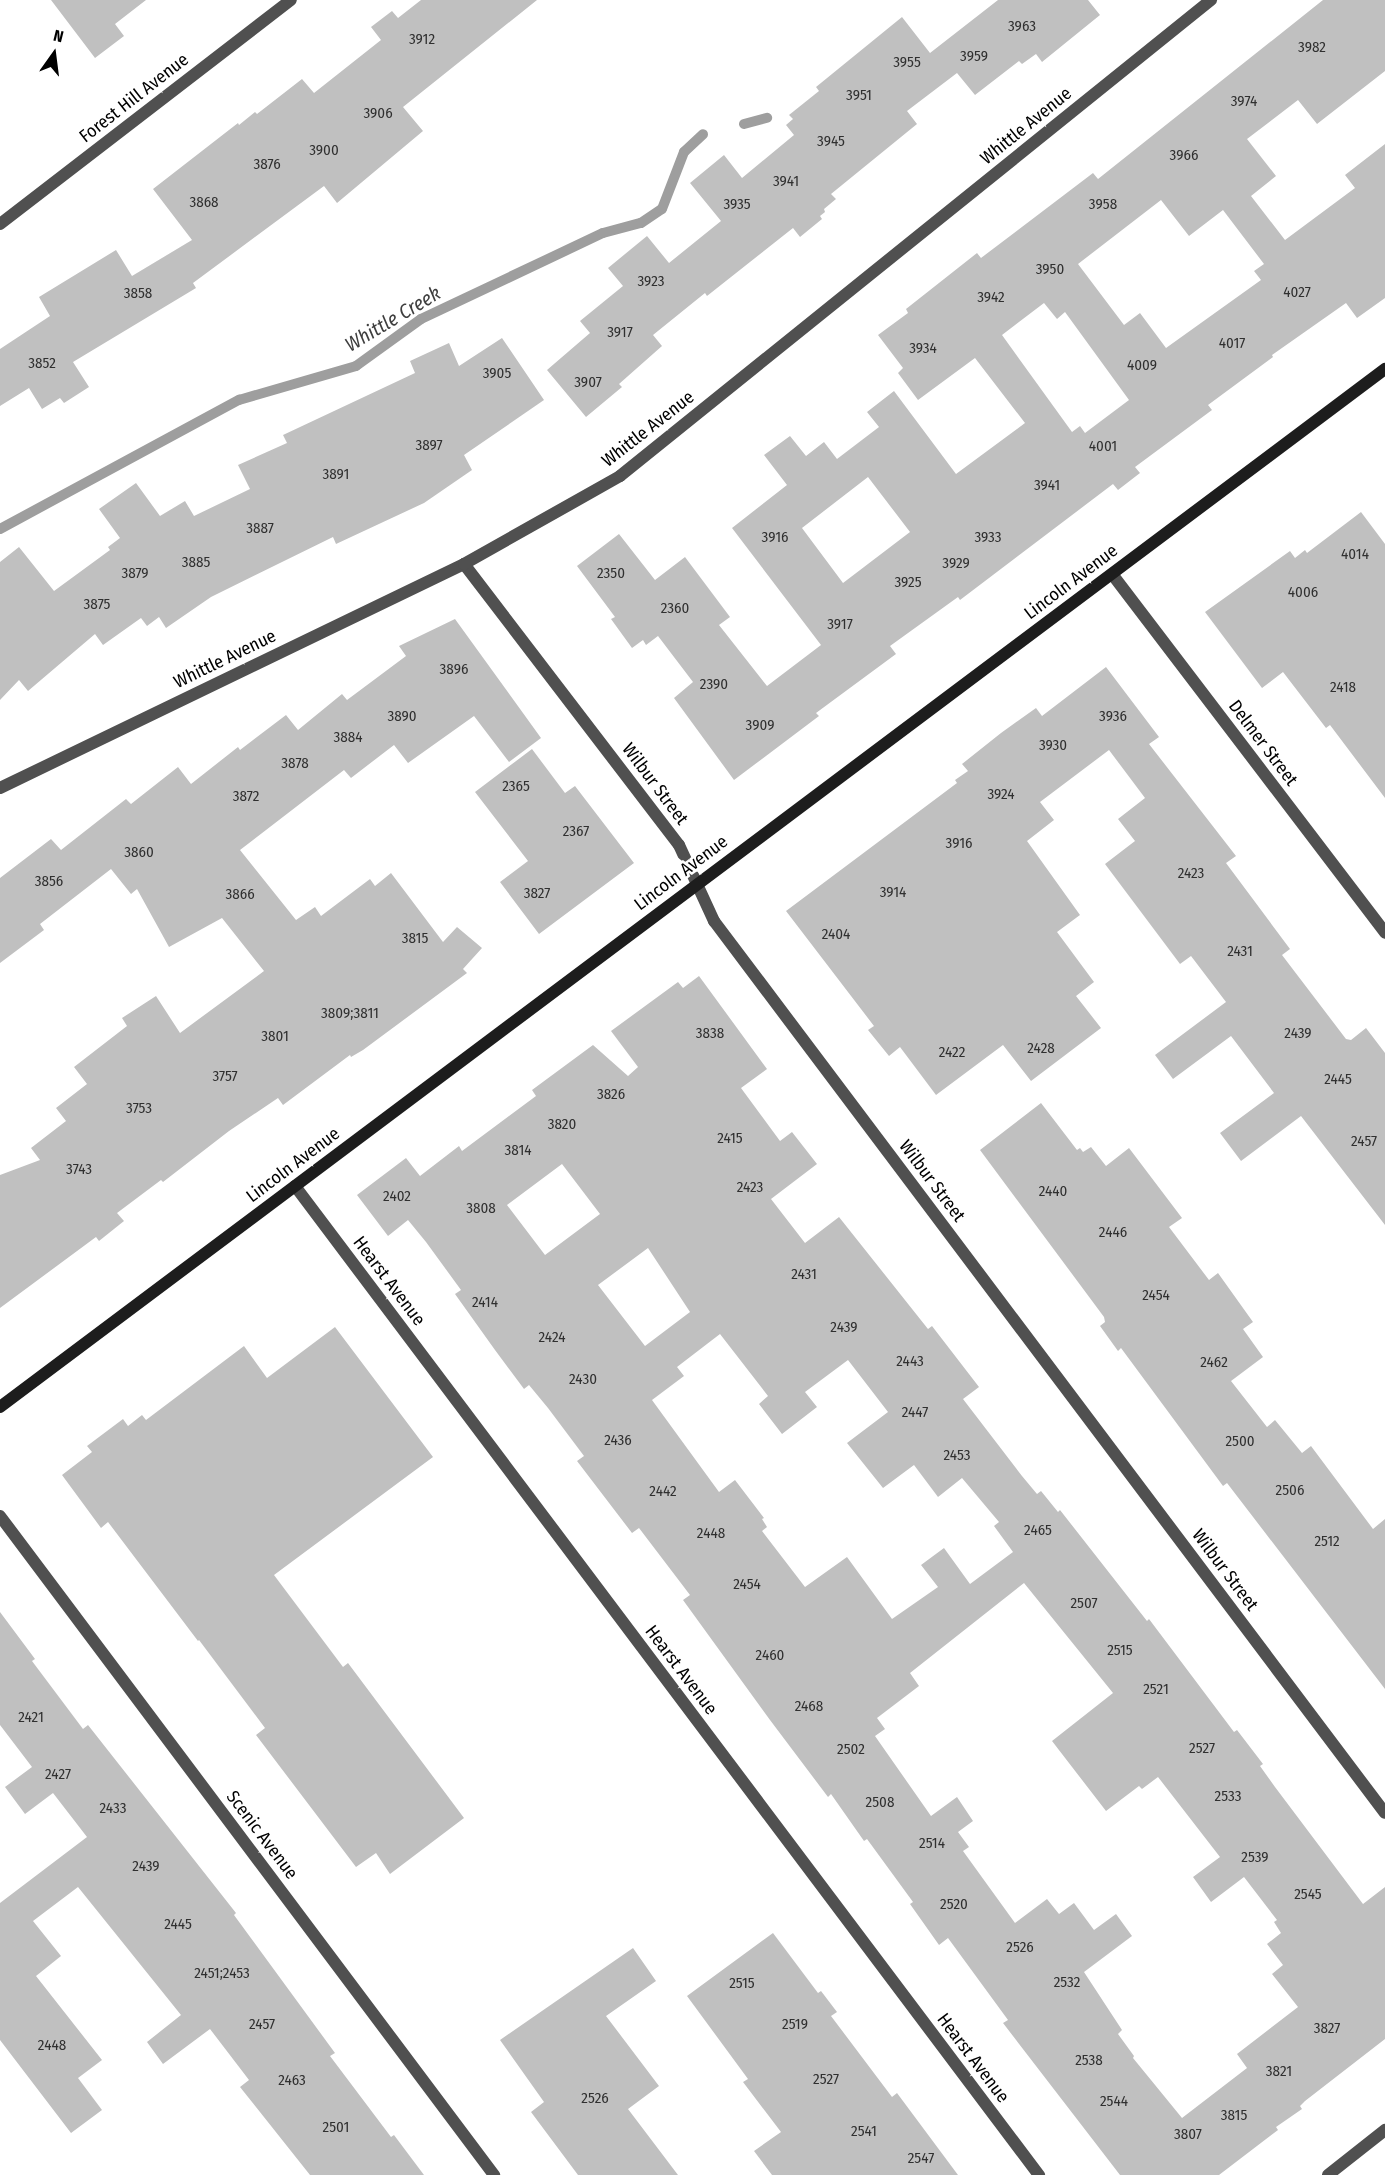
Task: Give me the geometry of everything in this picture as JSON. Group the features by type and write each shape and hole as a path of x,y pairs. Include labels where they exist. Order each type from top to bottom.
{"main road":[{"name":"Lincoln Avenue","path":"0,1407 1385,369"}],"street":[{"name":"Forest Hill Avenue","path":"0,224 291,0"},
{"name":"Whittle Avenue","path":"0,788 464,564 620,476 1211,0"},
{"name":"Wilbur Street","path":"464,564 679,844 714,921 1385,1813"},
{"name":"Delmer Street","path":"1112,574 1385,933"},
{"name":"Hearst Avenue","path":"295,1186 1039,2175"},
{"name":"Scenic Avenue","path":"0,1516 494,2175"},
{"path":"1328,2175 1385,2130"}],"building":[{"path":"51,0 146,0 115,24 124,36 95,58"},
{"path":"421,0 537,0 403,107 423,131 337,203 324,186 193,283 196,288 73,362 89,387 64,403 60,398 42,409 29,388 0,406 0,349 50,316 39,297 116,250 132,276 192,240 153,189 238,123 239,125 255,112 257,114 302,79 314,93 381,40 371,27 392,11 398,18"},
{"path":"998,0 1088,0 1100,15 1042,62 1036,54 1022,64 1019,61 975,95 957,73 907,111 917,124 831,194 836,199 824,209 825,212 820,216 822,219 800,237 793,228 707,296 705,293 653,335 662,346 619,384 622,387 586,417 547,370 590,333 580,321 623,286 608,268 647,236 669,263 721,221 690,183 724,155 742,178 794,135 786,125 793,119 789,115 819,91 816,87 902,17 930,53"},
{"path":"1323,0 1385,0 1385,71 1317,124 1298,100 1247,139 1276,176 1251,196 1285,240 1355,188 1345,175 1385,144 1385,298 1357,318 1346,303 1272,355 1273,357 1208,405 1212,410 1135,467 1140,473 1118,490 1113,484 960,600 958,597 890,646 896,654 816,713 819,716 734,780 674,698 693,682 658,636 646,645 643,640 632,648 611,619 615,617 577,566 619,534 655,580 685,557 730,617 719,625 767,686 821,645 732,528 787,485 764,455 790,436 806,456 824,442 837,459 879,427 867,412 894,391 956,474 1025,423 975,358 918,400 898,373 903,368 878,335 908,313 906,309 977,253 981,258 1093,173 1098,179","holes":["1161,200 1189,236 1223,210 1264,264 1254,271 1261,280 1166,348 1140,313 1124,325 1078,264","1044,303 1057,319 1065,312 1129,400 1085,433 1080,426 1072,432 1002,335","868,477 910,532 843,583 802,528"]},
{"path":"502,338 544,400 464,455 472,470 424,503 336,544 333,537 211,597 166,628 159,617 147,626 141,618 103,645 95,634 28,691 19,680 0,700 0,562 19,547 54,591 110,550 108,547 120,538 99,509 136,483 160,516 185,501 194,516 250,489 238,465 287,443 283,435 415,373 410,361 449,343 459,366"},
{"path":"1361,512 1385,544 1385,798 1330,725 1326,728 1283,672 1262,688 1205,612 1290,551 1295,558 1305,550 1307,553"},
{"path":"455,619 541,738 509,762 474,716 408,763 394,745 351,778 344,770 240,850 296,920 315,907 321,916 370,879 375,886 391,873 443,942 457,927 482,948 463,969 467,973 363,1050 351,1057 350,1055 283,1105 278,1098 229,1131 163,1182 161,1180 117,1213 124,1221 99,1241 96,1237 0,1308 0,1175 40,1160 31,1148 66,1121 56,1108 87,1084 74,1067 127,1026 122,1018 156,996 180,1033 264,971 222,918 169,947 137,889 131,894 111,869 40,924 44,930 0,963 0,878 51,839 61,850 126,799 131,804 178,767 191,784 238,747 240,750 286,715 298,730 342,694 347,700 406,656 399,646"},
{"path":"1106,667 1159,737 1149,744 1236,856 1226,863 1290,949 1282,955 1346,1039 1351,1040 1366,1028 1385,1053 1385,1225 1301,1116 1241,1161 1220,1133 1274,1093 1231,1036 1173,1079 1155,1055 1226,1002 1191,956 1180,964 1105,864 1135,841 1118,819 1145,798 1109,750 1040,802 1054,820 1027,841 1080,915 1057,932 1094,982 1076,996 1101,1028 1031,1081 1003,1045 936,1095 900,1047 889,1056 868,1030 874,1026 786,911 957,783 955,780 968,771 962,764 1001,733 1036,708 1042,716"},
{"path":"532,749 565,793 575,786 634,863 539,934 500,882 528,861 475,792"},
{"path":"699,976 767,1069 741,1088 780,1141 792,1132 817,1164 771,1199 805,1243 839,1217 928,1329 932,1326 979,1387 963,1399 1037,1494 1041,1491 1058,1512 1060,1510 1147,1621 1149,1619 1234,1732 1237,1730 1263,1764 1260,1766 1275,1787 1363,1904 1385,1887 1385,2039 1305,2101 1300,2106 1302,2109 1276,2127 1278,2130 1219,2175 1120,2175 1003,2023 1008,2020 948,1938 939,1945 910,1904 913,1902 867,1839 864,1841 831,1794 828,1797 770,1720 683,1600 690,1595 639,1528 632,1533 577,1461 584,1456 529,1385 524,1389 495,1350 455,1294 461,1290 426,1242 408,1220 388,1236 357,1195 406,1158 420,1176 459,1146 462,1151 536,1096 532,1090 593,1045 628,1076 638,1067 611,1031 678,982 683,988","holes":["562,1164 600,1214 545,1255 507,1205","648,1248 690,1312 645,1346 598,1285","720,1334 768,1396 759,1404 782,1434 817,1407 805,1392 848,1360 888,1412 847,1443 883,1488 914,1465 938,1497 962,1478 999,1522 994,1526 1013,1552 970,1584 944,1548 921,1565 938,1587 892,1619 847,1557 805,1587 762,1531 767,1527 762,1519 764,1518 735,1480 719,1492 652,1400 684,1376 677,1367","1024,1583 1113,1693 1052,1741 1106,1811 1139,1786 1142,1789 1158,1777 1220,1857 1193,1877 1211,1902 1244,1877 1277,1920 1274,1922 1281,1933 1267,1944 1283,1965 1272,1974 1298,2007 1237,2054 1247,2068 1182,2118 1133,2058 1134,2056 1118,2034 1122,2030 1084,1972 1132,1936 1116,1914 1094,1930 1074,1903 1059,1914 1047,1899 1015,1923 963,1851 969,1847 958,1832 973,1821 957,1797 931,1816 875,1736 885,1729 877,1718 919,1686 910,1673"]},
{"path":"1041,1103 1077,1150 1080,1148 1083,1152 1091,1147 1106,1166 1129,1148 1182,1218 1169,1227 1209,1280 1218,1273 1253,1322 1243,1329 1263,1357 1231,1381 1267,1427 1275,1420 1302,1453 1311,1446 1373,1529 1385,1519 1385,1689 1227,1483 1223,1486 1121,1348 1118,1351 1100,1326 1105,1322 1104,1317 980,1150"},
{"path":"335,1327 433,1457 274,1575 343,1667 348,1663 464,1818 390,1874 376,1853 356,1867 256,1735 265,1728 199,1640 108,1522 101,1528 62,1475 92,1452 87,1446 123,1419 128,1426 142,1415 146,1420 244,1346 267,1378"},
{"path":"0,1612 35,1659 32,1661 83,1729 88,1725 236,1913 234,1915 335,2053 330,2056 391,2137 394,2135 424,2175 310,2175 240,2087 249,2080 210,2029 163,2064 147,2042 181,2015 78,1887 33,1921 61,1956 36,1976 102,2060 78,2078 102,2110 71,2133 0,2040 0,1903 87,1837 53,1793 25,1814 5,1787 32,1767 0,1725"},
{"path":"773,1933 818,1993 821,1991 837,2012 831,2016 892,2097 897,2093 958,2175 772,2175 754,2151 781,2132 743,2082 748,2079 687,1996"},
{"path":"633,1948 656,1981 606,2016 659,2086 628,2109 678,2175 578,2175 531,2112 544,2102 500,2040"}],"waterway":[{"name":"Whittle Creek","path":"744,124 767,118"},
{"name":"Whittle Creek","path":"0,529 239,400 356,366 421,319 603,233 641,223 662,209 684,152 703,134"}]}
